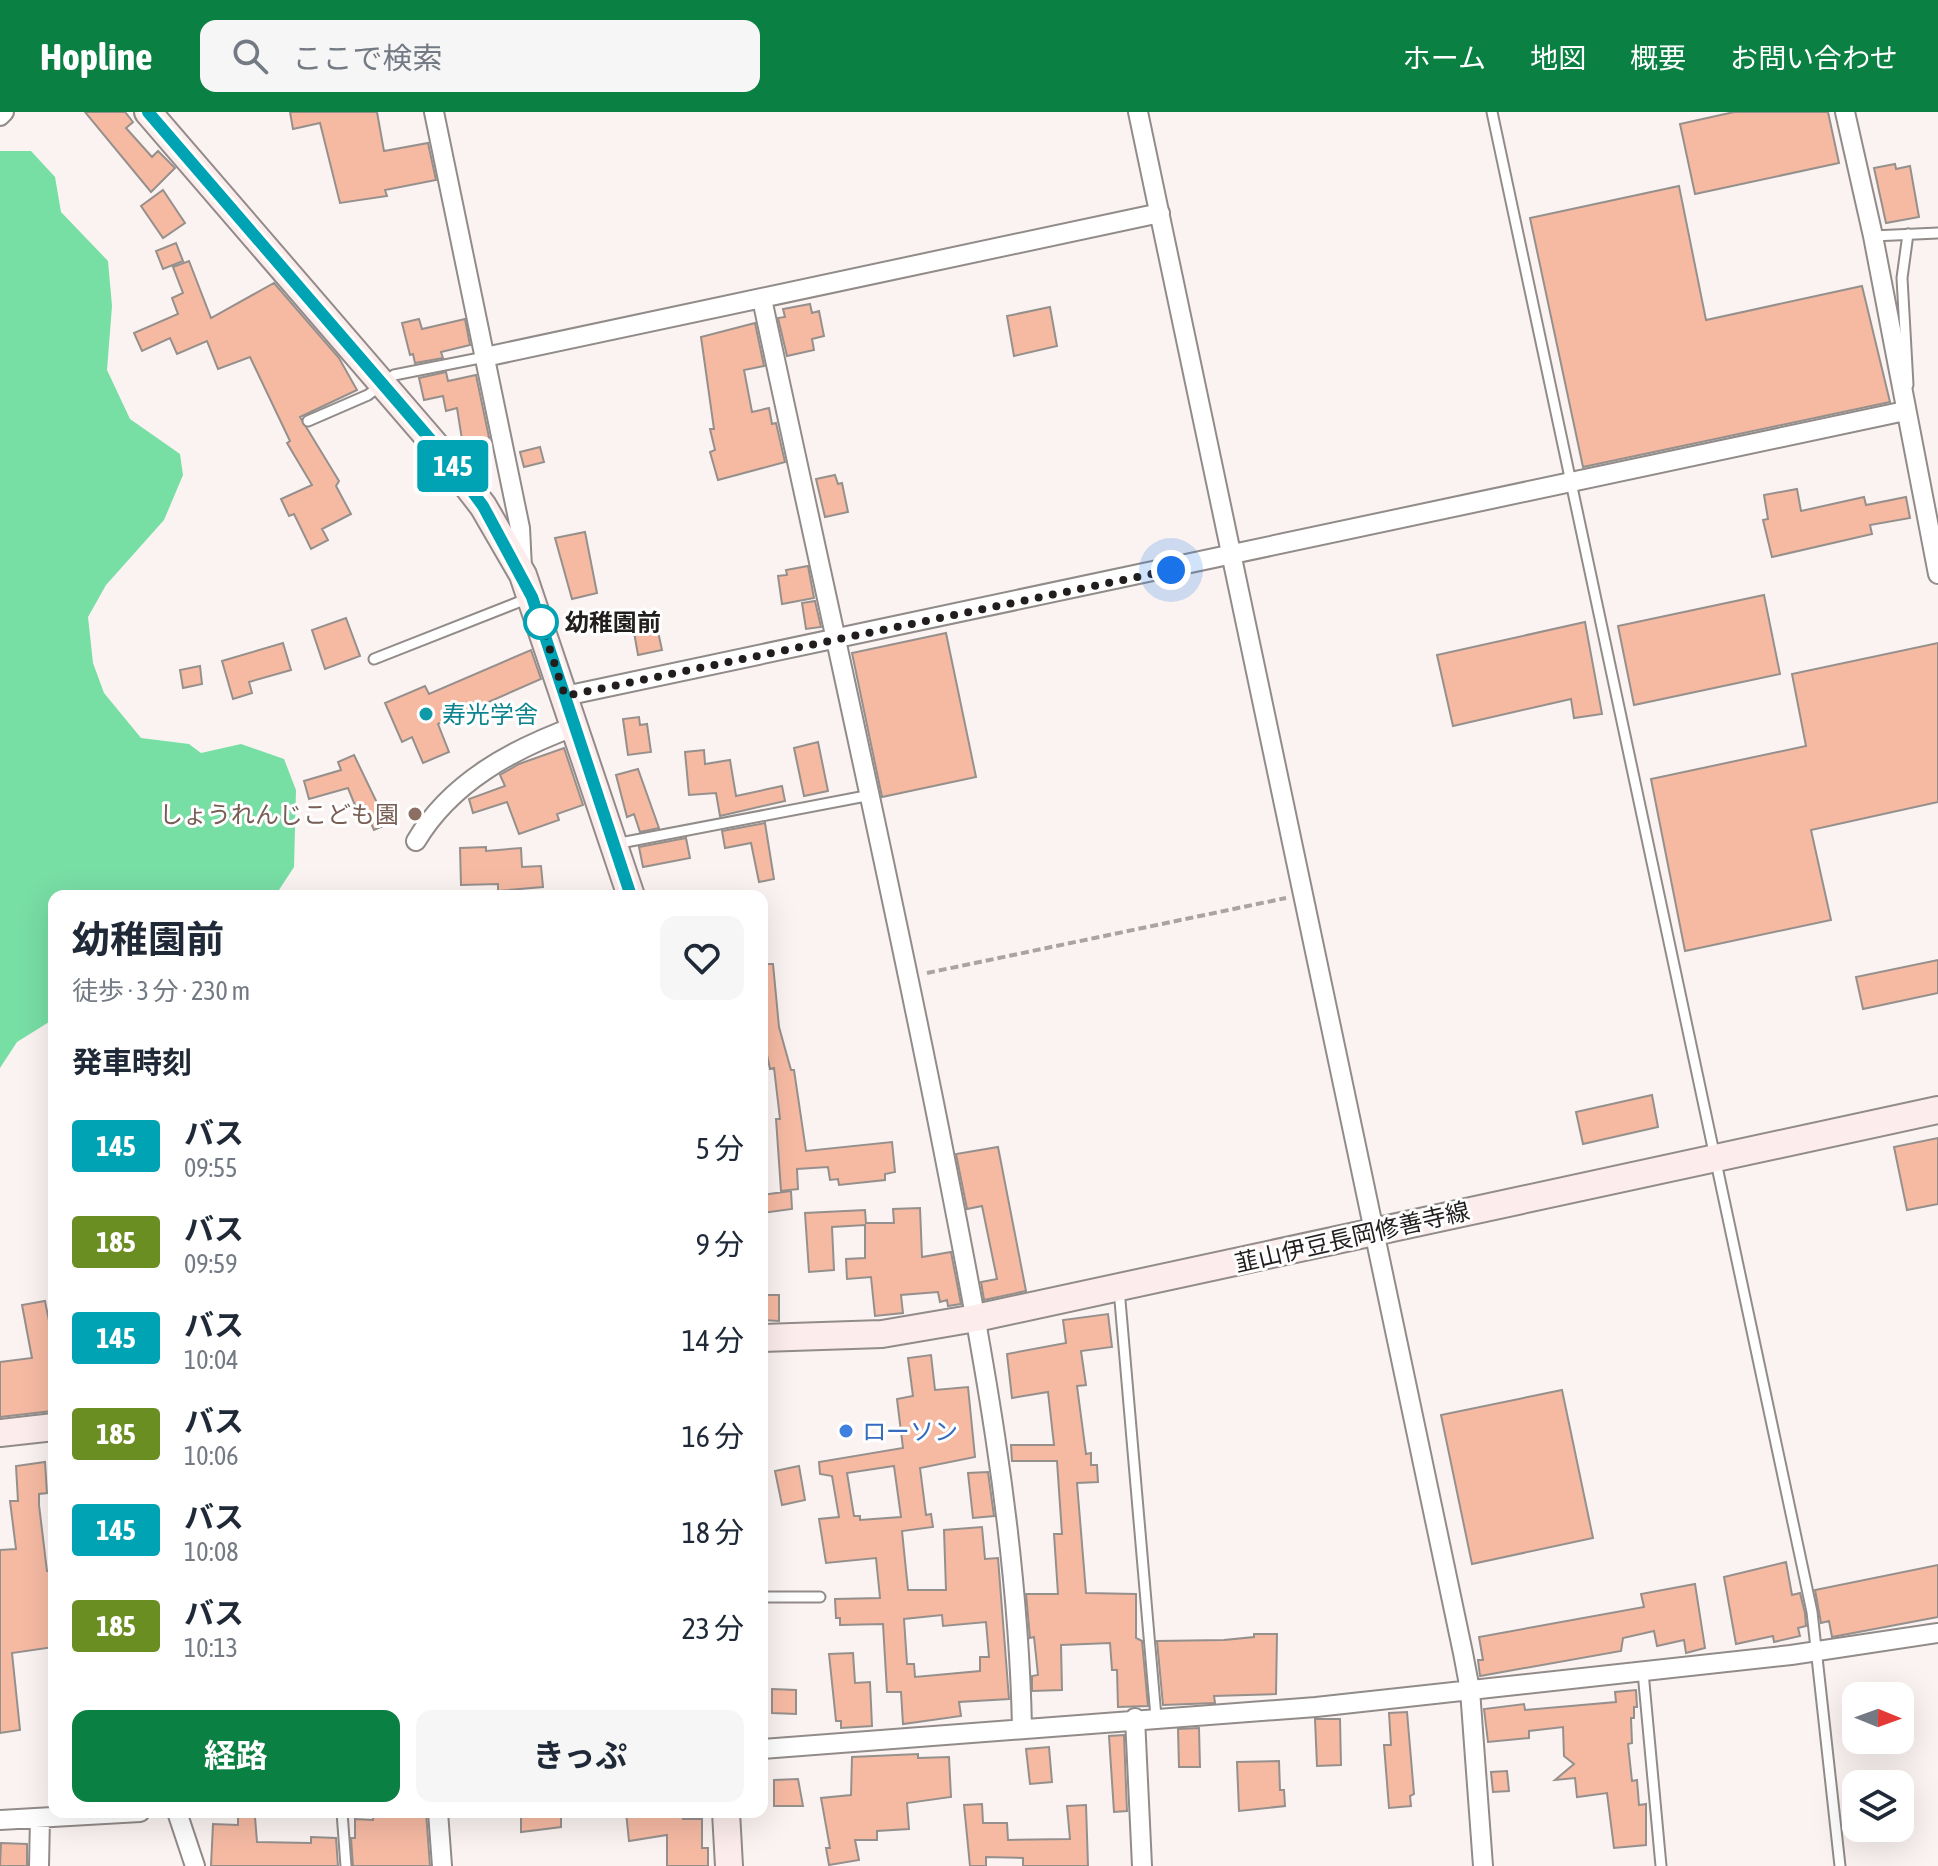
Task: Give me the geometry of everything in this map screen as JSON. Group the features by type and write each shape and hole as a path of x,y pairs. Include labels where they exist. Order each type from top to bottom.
{"main road":[{"path":"148,112 468,483 527,586 629,890"},
{"name":"韮山伊豆長岡修善寺線","path":"768,1338 882,1334 976,1318 1938,1110"},
{"path":"0,1433 48,1428"},
{"path":"726,1818 729,1866"}],"street":[{"path":"434,112 520,528 527,586"},
{"path":"1138,112 1305,894 1470,1690 1483,1866"},
{"path":"1845,112 1873,236 1938,571"},
{"path":"485,357 1160,213"},
{"path":"762,299 909,977 994,1412 1007,1526 1022,1728"},
{"path":"565,696 1571,483 1904,407"},
{"path":"416,841 430,817 490,767 508,755 576,726"},
{"path":"768,1749 1135,1718 1316,1707 1818,1652 1938,1633"},
{"path":"1135,1718 1142,1866"},
{"path":"0,1818 48,1818"},
{"path":"39,1866 40,1818"},
{"path":"179,1818 195,1866"},
{"path":"438,1818 442,1866"}],"lane":[{"path":"1492,112 1716,1157 1818,1652 1840,1866"},
{"path":"1873,236 1938,233"},
{"path":"1904,407 1909,380 1902,325 1908,234"},
{"path":"308,421 368,395 394,375 485,357"},
{"path":"374,659 527,586"},
{"path":"614,844 871,795"},
{"path":"1119,1289 1156,1717"},
{"path":"768,1597 820,1597"},
{"path":"1643,1672 1661,1866"},
{"path":"342,1818 346,1866"}],"path":[{"path":"909,977 1305,894"}],"green space":[{"path":"0,151 31,151 55,177 61,212 108,261 112,306 107,370 130,419 180,454 183,475 164,520 106,585 88,617 93,663 104,693 141,738 189,744 201,753 241,744 284,759 296,790 294,867 279,890 48,890 48,1023 17,1042 0,1068"}],"building":[{"path":"85,112 125,112 133,122 126,128 152,157 158,151 175,168 151,192"},
{"path":"290,112 377,112 384,151 428,143 436,180 385,190 387,196 340,203 320,123 293,129"},
{"path":"1734,112 1828,112 1839,163 1695,194 1680,124"},
{"path":"1895,164 1896,169 1910,166 1919,217 1886,223 1874,168"},
{"path":"1679,186 1706,320 1862,286 1890,402 1583,467 1530,218"},
{"path":"163,190 185,223 163,238 141,206"},
{"path":"176,243 183,261 163,269 156,251"},
{"path":"189,261 211,318 274,283 339,358 357,390 300,417 339,481 336,486 351,514 322,529 328,540 311,549 294,514 289,516 281,499 312,485 287,443 290,441 250,357 218,369 207,341 177,354 170,338 142,351 134,333 178,314 172,298 183,293 173,267"},
{"path":"810,304 812,313 819,311 824,336 812,339 814,350 787,356 778,318 785,317 783,309"},
{"path":"1050,307 1057,346 1014,356 1007,316"},
{"path":"419,319 422,329 465,319 470,345 441,352 443,358 415,363 402,323"},
{"path":"755,323 764,366 744,370 752,412 769,408 772,424 776,423 785,462 718,480 710,452 715,450 710,429 714,429 701,337"},
{"path":"446,372 448,381 476,375 491,447 464,452 457,408 446,411 443,396 424,400 419,378"},
{"path":"540,447 544,462 524,467 520,452"},
{"path":"835,475 838,484 842,483 848,512 825,517 816,479"},
{"path":"1797,489 1801,511 1864,497 1866,505 1906,497 1910,518 1870,525 1872,534 1772,557 1763,520 1768,519 1764,495"},
{"path":"585,532 597,593 572,599 555,538"},
{"path":"808,566 814,598 782,604 778,576 787,575 786,570"},
{"path":"1764,595 1780,674 1634,705 1618,626"},
{"path":"815,601 821,627 806,629 802,603"},
{"path":"346,618 360,656 325,669 312,630"},
{"path":"1585,622 1602,714 1574,718 1571,699 1453,726 1437,655"},
{"path":"657,627 662,650 638,655 634,632"},
{"path":"946,633 976,777 882,797 852,653"},
{"path":"283,643 291,670 249,682 252,693 233,699 222,661"},
{"path":"1938,643 1938,802 1811,830 1831,920 1685,951 1651,779 1806,746 1792,674"},
{"name":"寿光学舎","path":"531,650 541,679 438,724 449,752 423,763 412,737 402,742 385,703 425,686 429,694"},
{"path":"200,666 202,684 183,688 180,670"},
{"path":"639,717 640,725 647,724 651,752 628,755 623,719"},
{"path":"818,742 828,791 804,796 794,748"},
{"path":"564,748 583,805 557,814 559,820 519,834 507,802 473,813 469,799 505,786 500,775 519,764"},
{"path":"704,750 705,764 730,760 736,796 782,786 785,801 720,816 716,793 689,795 685,752"},
{"path":"354,755 379,807 390,803 397,820 374,830 368,817 361,820 348,788 309,799 304,781 341,770 338,762"},
{"path":"638,769 659,828 640,832 634,814 627,817 616,775"},
{"path":"765,823 774,879 759,882 751,843 725,848 722,831"},
{"path":"686,838 690,858 643,867 639,847"},
{"path":"486,847 486,851 521,848 522,867 541,866 543,887 498,890 498,884 461,885 460,848"},
{"path":"1938,960 1938,993 1863,1009 1856,977"},
{"path":"768,964 773,964 779,1027 791,1070 794,1070 806,1151 892,1142 895,1172 885,1174 885,1180 839,1185 838,1179 830,1180 828,1167 797,1169 798,1189 781,1191 776,1119 780,1119 774,1068 770,1069"},
{"path":"1652,1095 1658,1127 1583,1144 1576,1112"},
{"path":"1938,1138 1938,1204 1907,1210 1894,1147"},
{"path":"998,1147 1026,1291 984,1300 981,1282 997,1279 982,1206 967,1209 956,1154"},
{"path":"791,1191 792,1209 768,1212 768,1194"},
{"path":"920,1208 922,1257 951,1252 961,1304 948,1306 947,1300 940,1302 938,1292 901,1295 903,1313 875,1316 871,1277 847,1279 846,1259 865,1258 865,1225 832,1227 834,1270 809,1272 805,1213 865,1210 866,1223 894,1223 893,1209"},
{"path":"768,1295 779,1295 779,1321 768,1320"},
{"path":"45,1301 48,1316 48,1411 0,1417 0,1362 32,1358 22,1305"},
{"path":"1108,1314 1112,1347 1081,1351 1086,1385 1077,1386 1086,1454 1091,1453 1091,1465 1097,1465 1098,1482 1077,1483 1086,1593 1136,1594 1136,1638 1142,1641 1148,1706 1118,1707 1117,1670 1112,1670 1110,1643 1061,1645 1062,1690 1032,1691 1032,1676 1038,1675 1034,1637 1030,1638 1026,1594 1058,1594 1054,1534 1062,1534 1057,1461 1012,1461 1011,1445 1054,1445 1048,1392 1012,1398 1007,1354 1066,1343 1063,1320"},
{"path":"931,1355 935,1390 968,1387 975,1457 920,1468 926,1515 931,1514 933,1527 902,1531 908,1590 946,1590 944,1530 982,1527 985,1559 998,1558 1009,1699 959,1702 961,1716 903,1724 901,1692 887,1692 883,1624 840,1625 840,1618 836,1618 835,1599 880,1598 876,1558 826,1563 819,1519 839,1517 832,1476 820,1474 819,1462 903,1448 897,1399 913,1396 908,1358","holes":["894,1466 901,1517 860,1520 860,1516 854,1516 847,1473","942,1615 943,1626 986,1622 989,1657 980,1657 980,1671 915,1677 914,1664 907,1664 904,1619"]},
{"path":"1562,1390 1593,1538 1472,1564 1441,1415"},
{"path":"45,1462 47,1493 39,1494 39,1505 48,1571 48,1648 12,1653 20,1730 0,1733 0,1550 16,1549 10,1501 18,1501 16,1466"},
{"path":"799,1466 805,1500 782,1505 775,1471"},
{"path":"988,1472 994,1516 973,1518 968,1473"},
{"path":"1786,1562 1792,1595 1800,1593 1805,1613 1806,1626 1798,1628 1800,1636 1774,1642 1773,1636 1736,1644 1724,1577"},
{"path":"1938,1565 1938,1617 1832,1637 1829,1621 1821,1623 1815,1590"},
{"path":"1695,1584 1705,1648 1686,1653 1684,1640 1657,1646 1654,1631 1623,1638 1621,1651 1480,1676 1478,1660 1483,1660 1479,1637 1644,1607 1641,1594"},
{"path":"1254,1634 1277,1634 1276,1694 1214,1696 1215,1703 1163,1705 1157,1641 1224,1640 1254,1637"},
{"path":"853,1653 855,1683 870,1682 872,1726 841,1728 841,1721 836,1721 829,1654"},
{"path":"772,1689 796,1690 796,1714 772,1713"},
{"path":"1636,1690 1637,1707 1634,1707 1634,1718 1631,1718 1632,1743 1628,1744 1632,1781 1637,1780 1639,1805 1646,1804 1646,1845 1614,1848 1607,1793 1577,1797 1575,1778 1555,1780 1574,1764 1564,1756 1563,1727 1529,1731 1529,1738 1488,1742 1484,1709 1524,1704 1525,1710 1616,1702 1615,1692"},
{"path":"1407,1712 1414,1794 1410,1796 1411,1806 1389,1808 1384,1745 1391,1745 1389,1713"},
{"path":"1315,1719 1340,1719 1341,1765 1317,1766"},
{"path":"1199,1728 1200,1767 1179,1767 1178,1729"},
{"path":"1124,1735 1127,1811 1114,1812 1109,1736"},
{"path":"1049,1747 1052,1782 1030,1784 1026,1749"},
{"path":"918,1754 918,1758 949,1757 951,1797 907,1803 909,1829 877,1831 877,1840 855,1840 859,1860 829,1865 826,1848 830,1848 821,1798 851,1795 852,1757"},
{"path":"1279,1761 1280,1790 1284,1790 1285,1806 1239,1811 1237,1762"},
{"path":"1507,1771 1509,1791 1493,1792 1491,1772"},
{"path":"798,1779 803,1806 774,1806 774,1780"},
{"path":"982,1804 983,1823 1007,1823 1008,1840 1070,1839 1067,1806 1086,1805 1088,1866 1023,1866 1023,1858 986,1857 986,1866 970,1866 964,1805"},
{"path":"238,1818 255,1818 257,1842 311,1843 311,1837 336,1838 338,1866 211,1866 213,1824 238,1825"},
{"path":"426,1818 430,1866 353,1866 351,1838 355,1838 355,1819"},
{"path":"521,1818 561,1818 561,1827 521,1832"},
{"path":"627,1818 702,1819 702,1848 708,1848 708,1866 667,1866 667,1835 629,1841"},
{"path":"1,1843 27,1844 27,1866 0,1866"}],"bus line":[{"name":"145","path":"148,112 468,483 483,506 523,575 532,597 629,890"}],"place":[{"name":"幼稚園前","path":"541,622"},
{"name":"寿光学舎","path":"426,714"},
{"name":"しょうれんじこども園","path":"415,814"},
{"name":"ローソン","path":"846,1431"}],"route":[{"path":"541,622 565,696 1171,570"}]}
